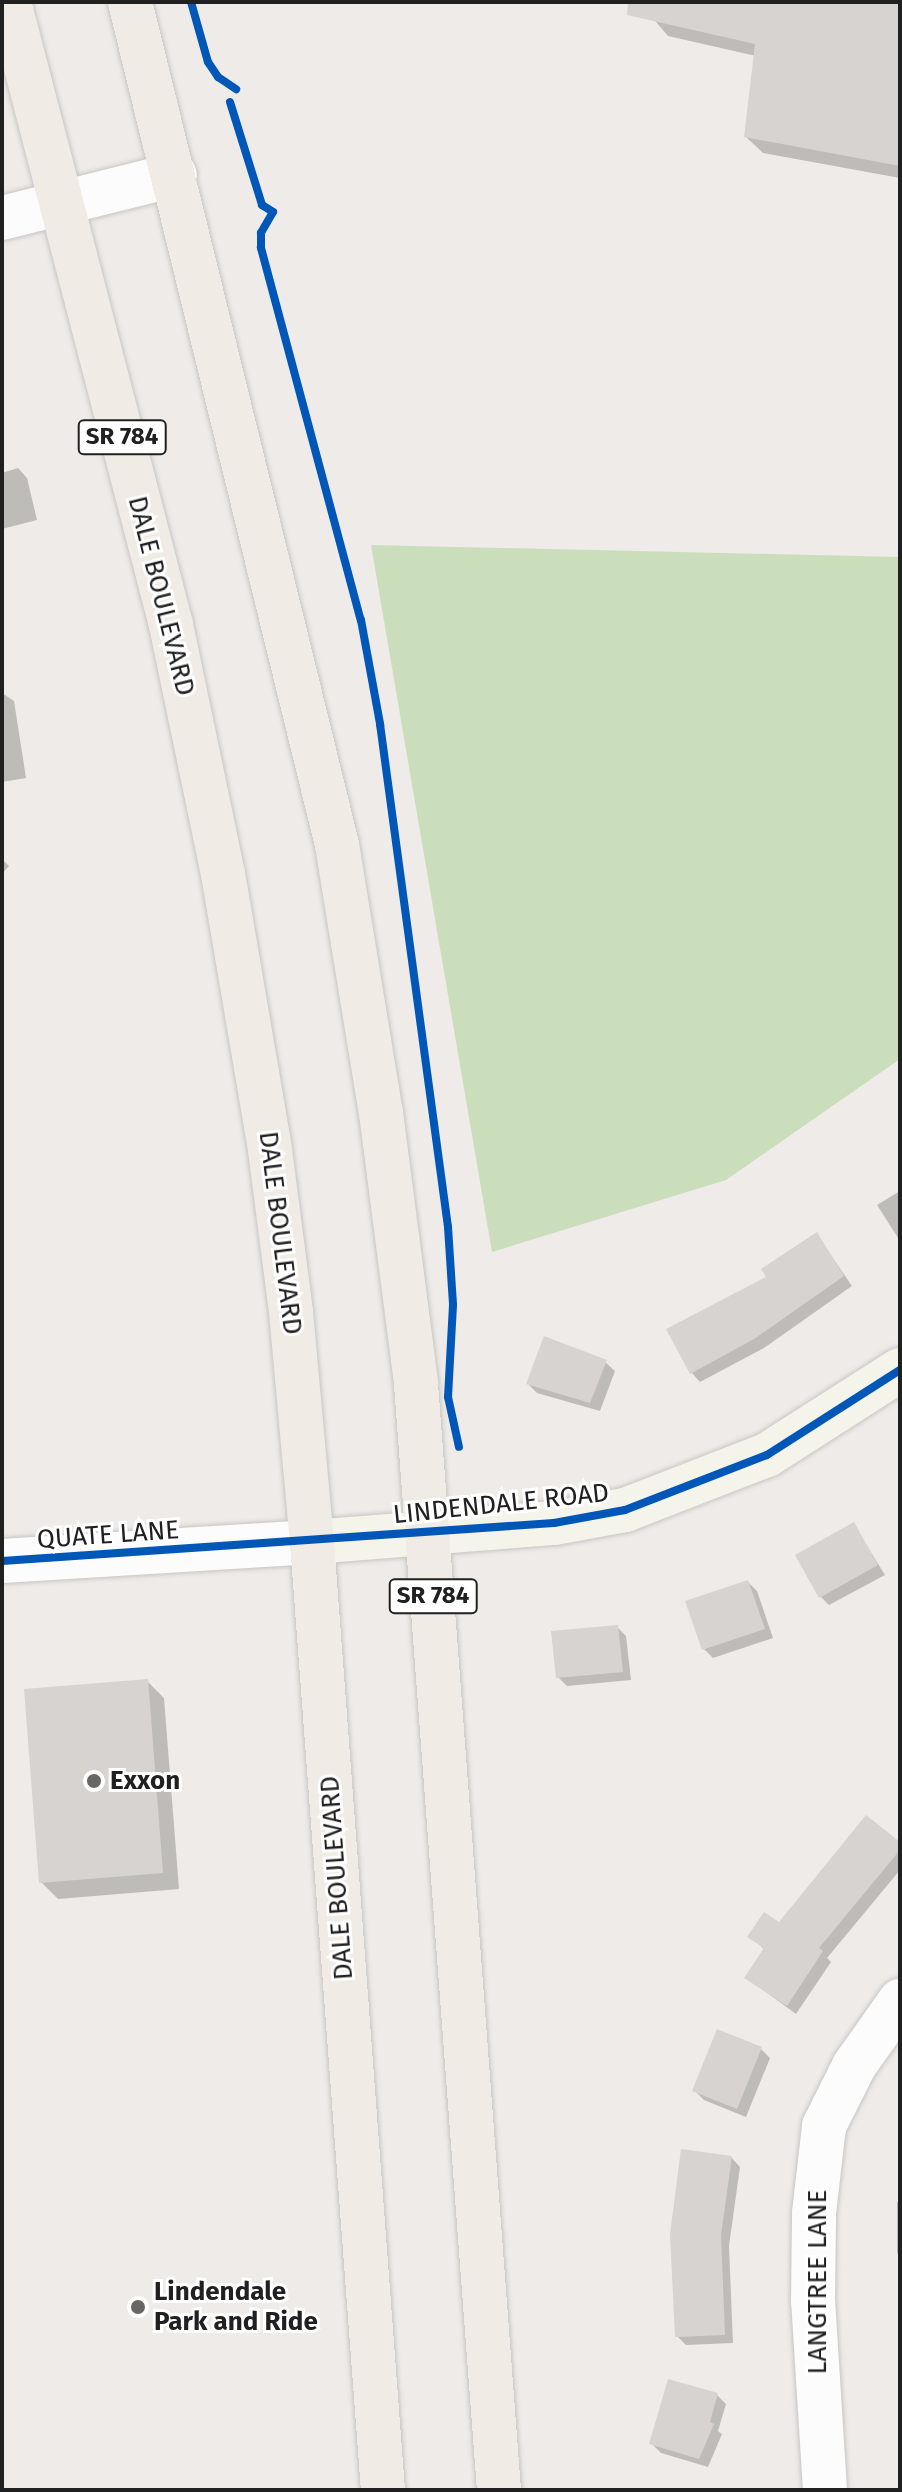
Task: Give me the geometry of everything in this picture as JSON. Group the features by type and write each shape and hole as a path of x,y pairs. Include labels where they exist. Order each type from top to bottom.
{"main road":[{"name":"DALE BOULEVARD","path":"9,2 171,625 223,874 274,1180 312,1542 383,2490"},
{"name":"SR 784","path":"130,2 175,175 351,916 416,1384 499,2490"}],"street":[{"path":"2,218 175,175"},
{"name":"LINDENDALE ROAD","path":"312,1542 554,1523 625,1510 693,1488 779,1448 900,1370"},
{"name":"QUATE LANE","path":"2,1561 312,1542"},
{"name":"LANGTREE LANE","path":"825,2490 813,2301 814,2213 824,2126 854,2066 900,2001"}],"green space":[{"path":"371,545 900,557 900,1059 726,1180 492,1252"}],"building":[{"path":"628,2 900,2 900,166 744,137 755,44 627,15"},
{"path":"817,1232 844,1276 754,1339 690,1374 666,1329 766,1277 761,1269"},
{"path":"544,1336 607,1360 590,1403 526,1384"},
{"path":"854,1522 878,1565 819,1598 795,1555"},
{"path":"748,1580 765,1629 702,1650 685,1601"},
{"path":"618,1625 623,1672 556,1678 551,1631"},
{"name":"Exxon","path":"148,1679 163,1873 39,1883 24,1689"},
{"path":"866,1815 900,1842 900,1850 819,1948 823,1951 787,2006 744,1978 764,1948 747,1937 764,1912 779,1922"},
{"path":"717,2029 762,2047 737,2109 692,2091"},
{"path":"681,2149 732,2156 721,2235 725,2335 675,2337 670,2234"},
{"path":"668,2379 718,2393 710,2422 714,2424 699,2459 649,2444"}],"cycle path":[{"path":"191,2 208,62 218,77 236,89"},
{"path":"230,102 262,205 273,212 261,233 261,248 361,620 380,724 448,1227 453,1305 448,1397 459,1447"},
{"path":"2,1561 554,1523 625,1510 767,1455 900,1370"}],"place":[{"name":"Exxon","path":"94,1781"},
{"name":"Lindendale Park and Ride","path":"138,2307"}]}
